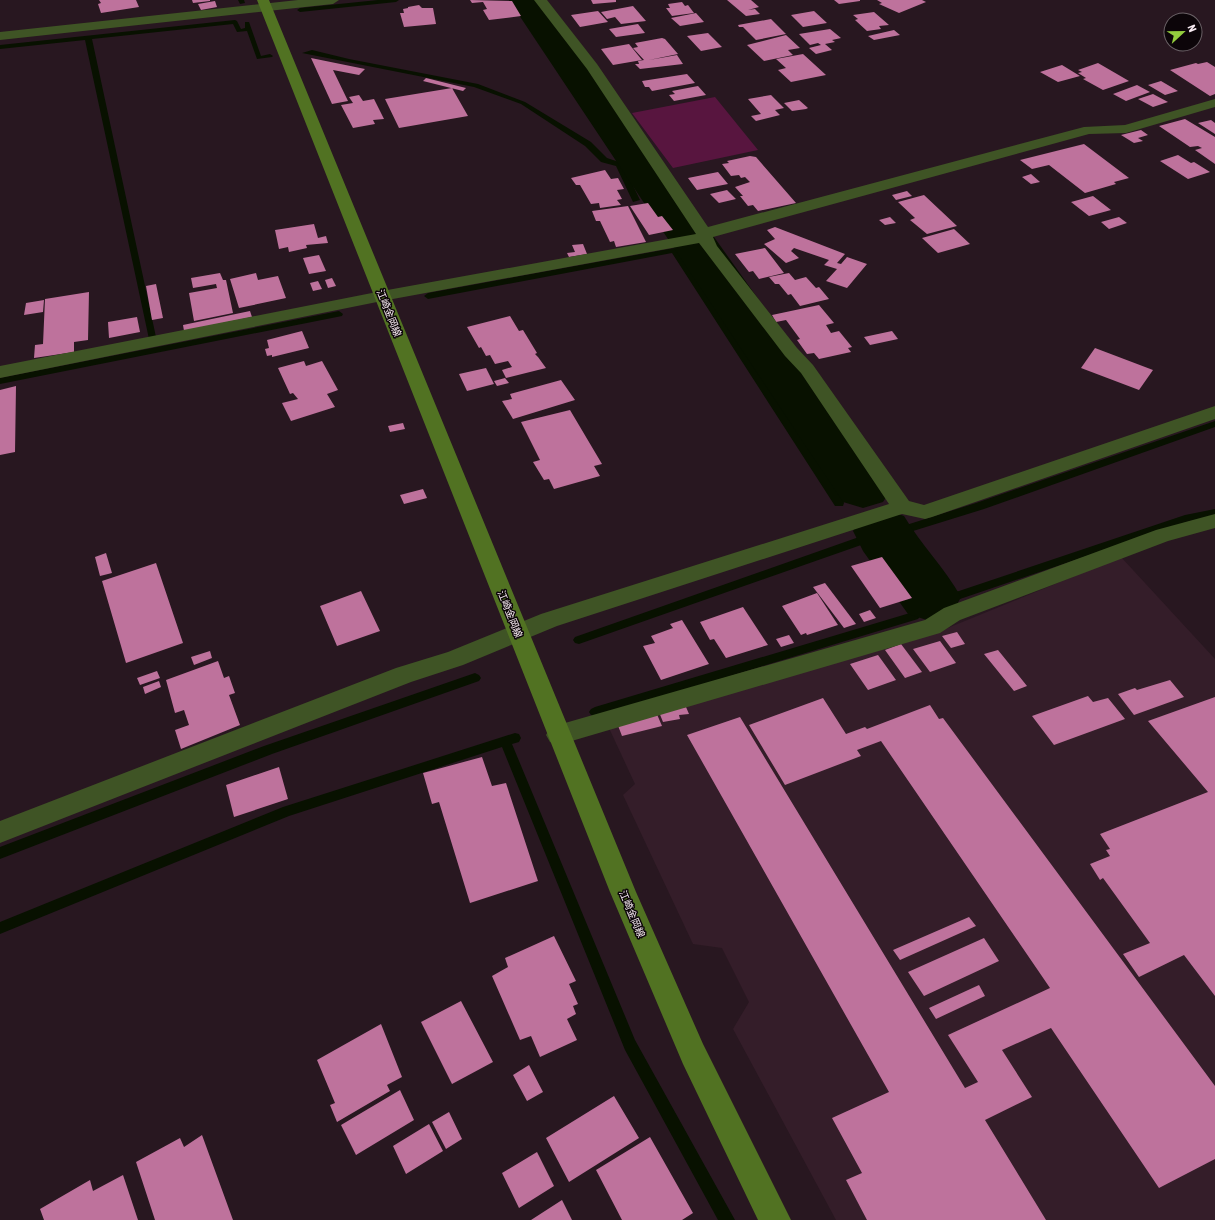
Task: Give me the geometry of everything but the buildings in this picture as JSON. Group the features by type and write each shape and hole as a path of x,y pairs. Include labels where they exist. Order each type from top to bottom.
{"main road":[{"name":"江崎金岡線","path":"264,4 558,735 623,892 693,1054 775,1220"}],"street":[{"path":"0,36 264,4 333,0"},
{"path":"540,0 596,74 662,170 697,238 710,246 786,346 807,369 902,507"},
{"path":"0,372 382,296 697,238 712,231 1089,130 1126,129 1215,103"},
{"path":"0,832 404,675 455,659 549,620 902,507 925,512 1215,412"},
{"path":"558,735 932,627 952,614 1163,535 1215,520"}],"shaded area":[{"path":"715,97 758,150 673,168 632,113"},
{"path":"1121,557 1215,659 1215,1220 836,1220 733,1029 749,1002 722,948 693,944 623,795 635,784 609,728 938,632"}],"waterway":[{"path":"300,10 396,0"},
{"path":"527,0 863,488"},
{"path":"0,47 235,22 239,31 249,29"},
{"path":"247,23 259,58 270,56"},
{"path":"88,38 152,337"},
{"path":"305,53 312,52 349,61 476,85 523,103 588,144 604,160 619,165 636,200"},
{"path":"428,296 674,250 677,255"},
{"path":"677,255 701,251"},
{"path":"677,255 839,503"},
{"path":"0,381 339,314"},
{"path":"579,640 863,540 884,536 980,506 1215,424"},
{"path":"595,712 914,616 930,597 946,598 960,595 1189,518 1215,513"},
{"path":"883,531 884,536 930,597"},
{"path":"0,853 268,750 475,678"},
{"path":"505,741 515,738"},
{"path":"0,928 287,811 505,741"},
{"path":"505,741 630,1045 727,1220"}]}
